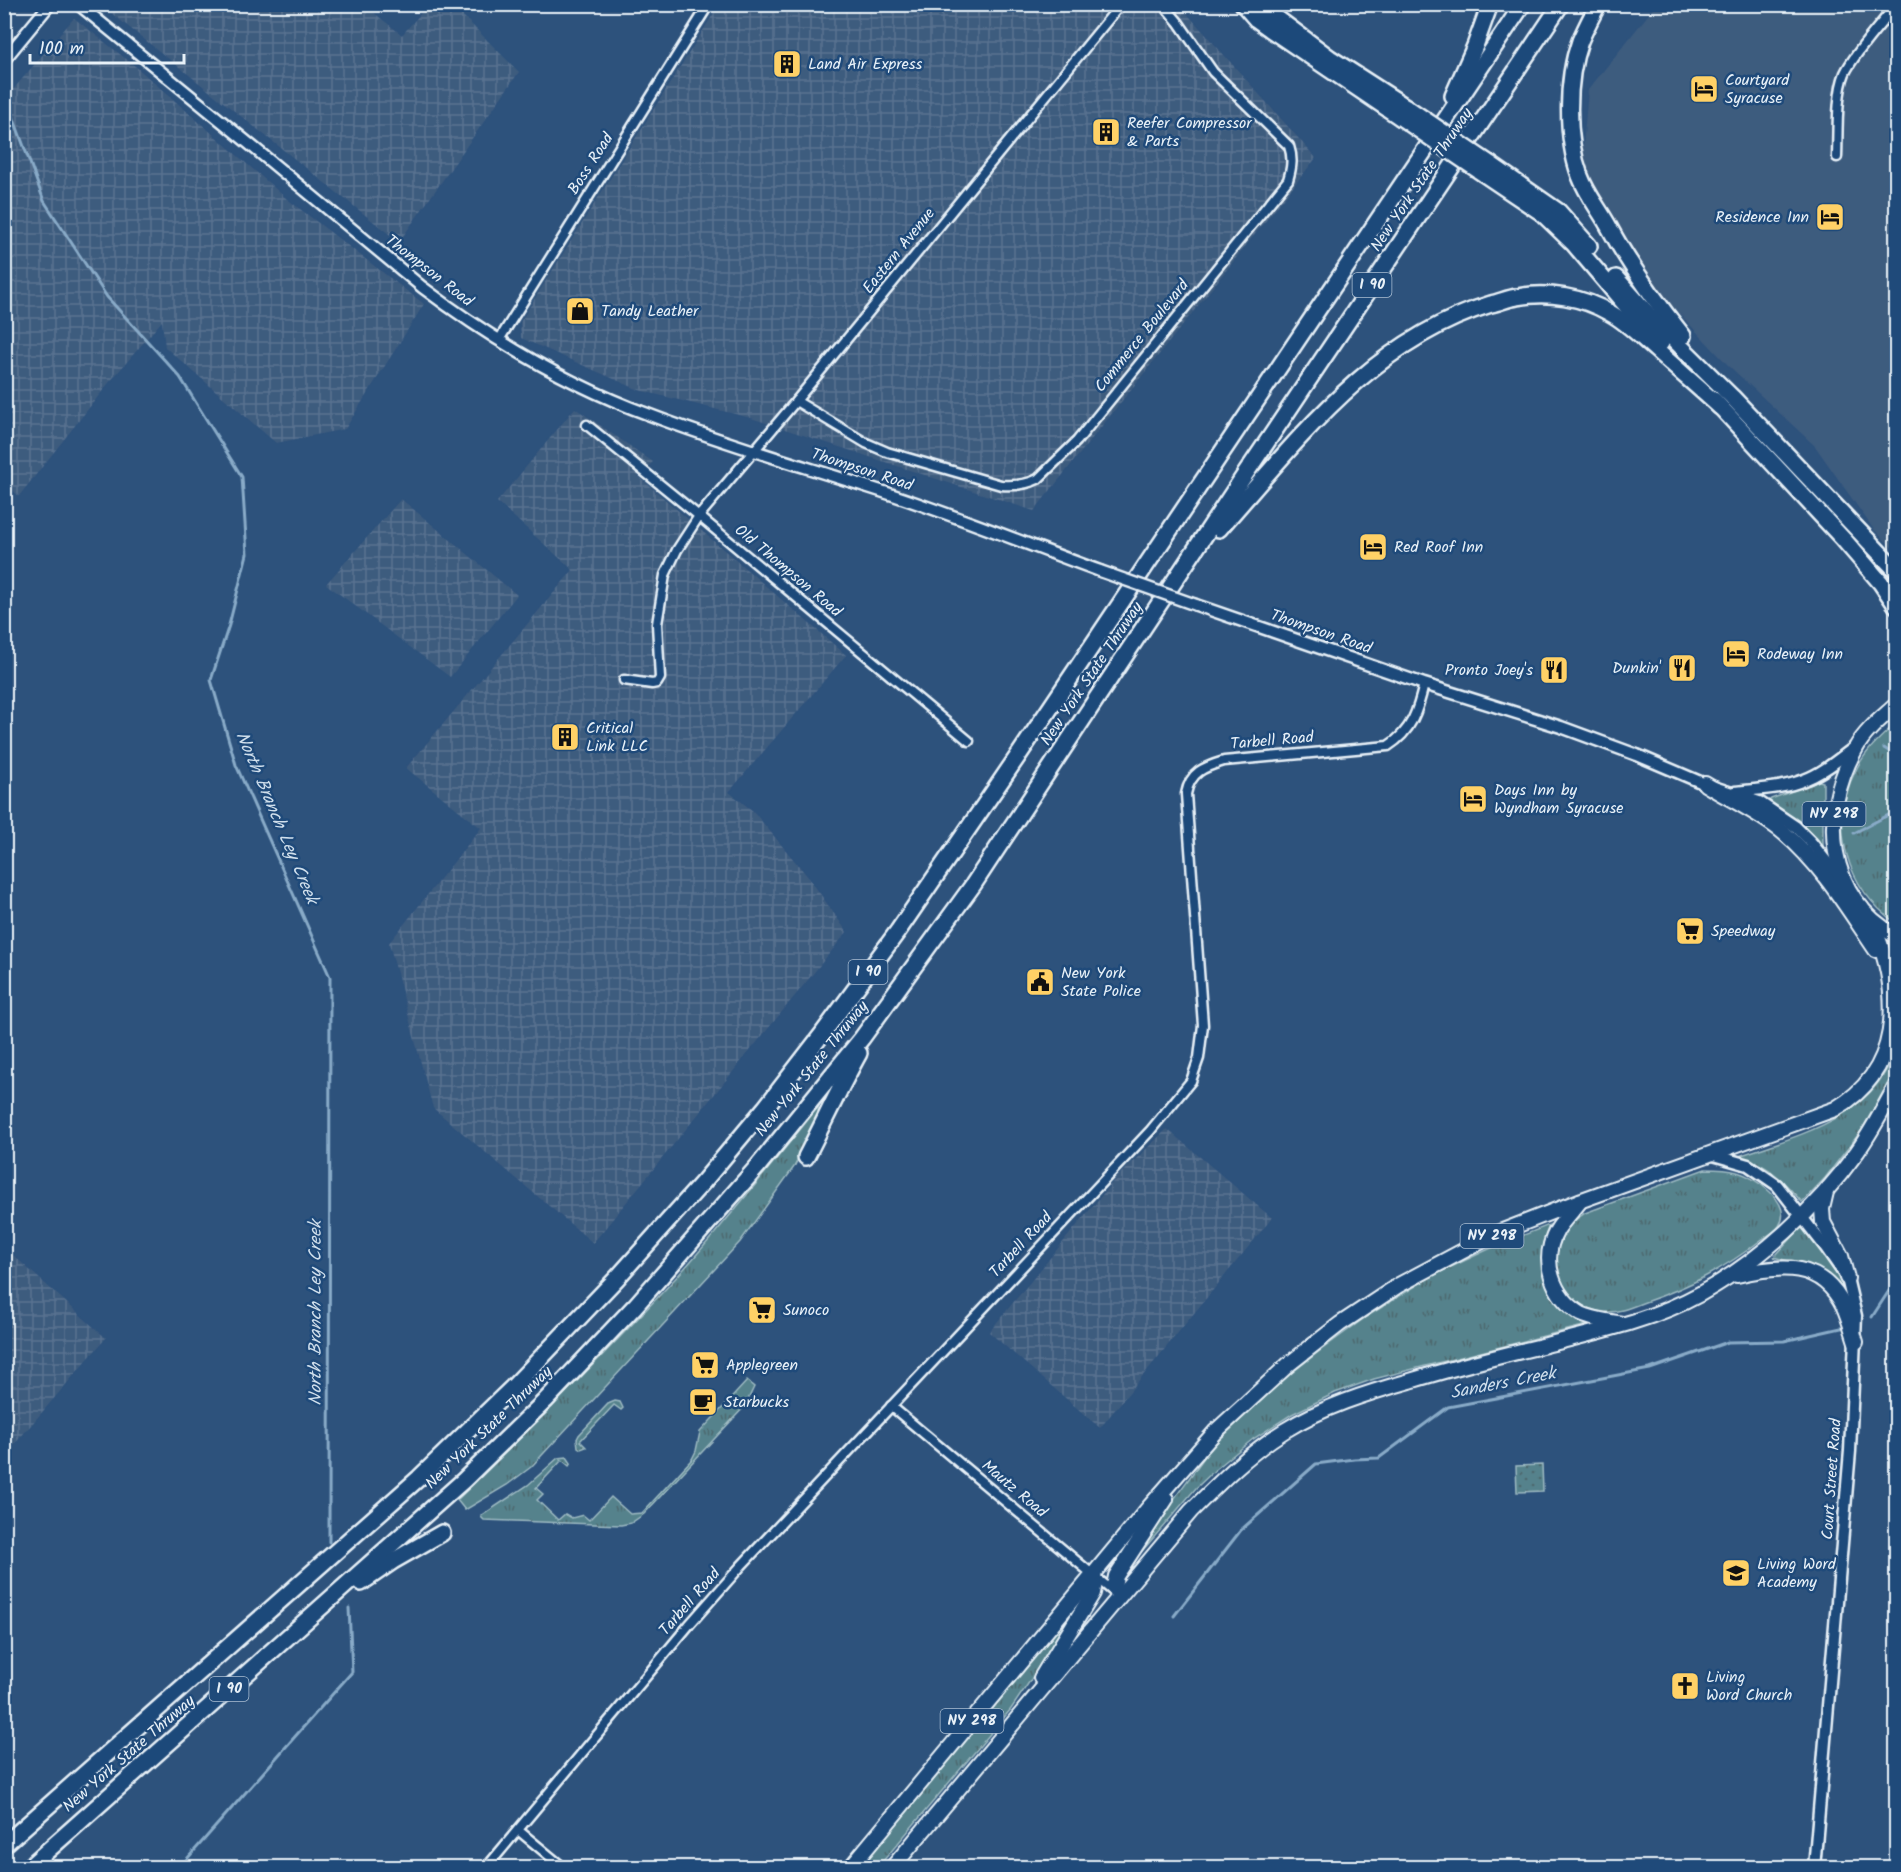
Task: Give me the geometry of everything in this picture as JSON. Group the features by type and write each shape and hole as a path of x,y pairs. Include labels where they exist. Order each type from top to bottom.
{"highway":[{"path":"1243,4 1256,19 1270,29 1403,112 1487,169 1542,213 1573,243 1629,309 1896,570"},
{"path":"1258,4 1403,112"},
{"path":"1442,124 1490,4"},
{"name":"New York State Thruway","path":"4,1845 410,1486 513,1387 618,1278 757,1117 905,921 1523,4"},
{"name":"New York State Thruway","path":"28,1868 464,1480 635,1306 758,1166 885,1007 973,885 1561,4"},
{"path":"1598,4 1580,42 1573,71 1570,108 1571,143 1580,177 1619,246 1726,402 1881,584 1896,605"},
{"path":"1185,567 1322,413 1350,386 1394,352 1425,332 1465,312 1517,297 1539,294 1578,300 1609,312 1726,402"},
{"path":"806,1157 840,1087 885,1007"},
{"path":"337,1594 360,1584 393,1561 442,1533"}],"main road":[{"name":"NY 298","path":"850,1868 1215,1432 1289,1364 1373,1301 1495,1234 1581,1200 1835,1109 1858,1093 1873,1077 1888,1051 1895,1026 1889,969 1878,936 1844,884 1832,830 1836,795 1856,747 1896,705"},
{"path":"1705,784 1769,822 1815,863 1889,969"},
{"path":"1861,907 1885,930 1896,936"},
{"name":"NY 298","path":"892,1868 1191,1511 1246,1458 1305,1419 1361,1395 1452,1368 1623,1324 1671,1308 1699,1295 1743,1268 1827,1190 1857,1152 1881,1114 1896,1076"},
{"path":"1881,1114 1896,1086"},
{"path":"1827,1190 1822,1209 1823,1222 1841,1256 1847,1278"},
{"path":"1581,1200 1558,1229 1550,1246 1548,1260 1553,1283 1567,1303 1583,1315 1623,1324"},
{"path":"1729,1277 1762,1269 1788,1267 1800,1269 1822,1280 1835,1292 1844,1306 1856,1342"},
{"path":"1119,1596 1114,1586 1116,1576 1198,1453"},
{"path":"1016,1719 1093,1593 1095,1583 1093,1575"}],"street":[{"path":"4,60 51,4"},
{"name":"Thompson Road","path":"78,4 449,307 499,340 593,391 648,415 897,497 1100,571 1424,684 1572,731 1705,784 1759,802 1796,827 1811,842 1844,884"},
{"name":"Boss Road","path":"499,340 709,4"},
{"name":"Eastern Avenue","path":"624,680 652,684 657,683 660,678 657,624 665,575 677,550 699,516 1121,4"},
{"name":"Commerce Boulevard","path":"796,401 866,443 887,452 1001,486 1016,486 1038,479 1077,441 1288,180 1291,170 1289,146 1212,72 1179,22 1163,4"},
{"path":"1837,157 1840,94 1845,74 1896,5"},
{"name":"Old Thompson Road","path":"587,425 969,741"},
{"name":"Tarbell Road","path":"486,1868 703,1609 1150,1131 1191,1082 1199,1058 1203,1024 1186,794 1191,778 1198,770 1224,760 1388,746 1409,729 1424,684"},
{"name":"Thompson Road","path":"1732,792 1776,787 1804,780 1820,772 1856,747"},
{"name":"Court Street Road","path":"1710,1154 1748,1165 1777,1185 1847,1278 1856,1316 1850,1451 1814,1868"},
{"name":"Mautz Road","path":"891,1406 1119,1596"},
{"path":"518,1830 564,1868"}],"shaded area":[{"path":"101,5 364,5 402,35 428,5 448,5 463,16 519,72 399,242"},
{"path":"719,5 1181,5 1316,158 1034,511 751,418 639,390 521,338 520,322"},
{"path":"1656,5 1896,5 1896,551 1874,530 1815,446 1728,365 1637,269 1582,159 1588,90"},
{"path":"74,18 135,66 287,199 424,304 345,429 276,443 165,347 162,321 108,384 19,496 5,484 5,99"},
{"path":"575,408 653,462 638,476 846,655 729,792 753,811 809,878 847,932 593,1243 433,1108 389,943 481,828 406,768 573,570 497,502"},
{"path":"401,499 517,595 450,677 326,584"},
{"path":"1167,1129 1272,1218 1100,1428 989,1332 1116,1178"},
{"path":"5,1248 106,1338 5,1453"}],"green space":[{"path":"1896,723 1896,923 1879,909 1865,892 1854,873 1846,853 1843,811 1848,789 1861,761"},
{"path":"1819,781 1823,782 1823,846 1819,846 1769,801"},
{"path":"1896,1048 1896,1064 1893,1074 1861,1131 1825,1178 1802,1202 1766,1168 1736,1157 1808,1132 1852,1108 1870,1092 1885,1072"},
{"path":"819,1106 815,1126 794,1167 740,1242 531,1467 507,1485 465,1510 457,1500 572,1386 683,1270"},
{"path":"1705,1169 1737,1172 1762,1185 1777,1200 1781,1209 1782,1217 1779,1226 1771,1234 1706,1276 1630,1308 1605,1312 1586,1307 1572,1298 1562,1286 1557,1271 1557,1255 1561,1239 1570,1225 1585,1213"},
{"path":"1549,1225 1542,1261 1547,1284 1560,1305 1572,1315 1591,1324 1374,1379 1335,1393 1292,1414 1253,1439 1216,1469 1196,1488 1126,1570 1124,1568 1211,1448 1280,1382 1366,1317 1430,1277 1489,1249"},
{"path":"1802,1227 1831,1264 1842,1284 1850,1307 1802,1265 1774,1257"},
{"path":"747,1381 754,1387 745,1406 644,1514 631,1523 621,1525 484,1520 482,1518 481,1516 528,1485 558,1458 567,1457 571,1463 569,1466 562,1460 536,1488 543,1494 537,1500 558,1520 565,1514 572,1518 583,1515 589,1520 611,1497 630,1514 642,1513 692,1459 700,1432"},
{"path":"615,1401 620,1402 623,1408 621,1410 614,1405 580,1441 586,1447 581,1449 578,1447 579,1435 608,1404"},
{"path":"1542,1465 1543,1491 1517,1492 1516,1466"},
{"path":"1082,1600 1084,1601 1011,1709 878,1867 859,1868"}],"waterway":[{"name":"North Branch Ley Creek","path":"4,107 12,114 44,201 107,297 180,377 242,477 247,554 229,625 211,680 236,765 330,977 329,1542"},
{"path":"1884,748 1896,756"},
{"path":"1854,833 1896,811"},
{"name":"Sanders Creek","path":"1872,1317 1896,1280"},
{"name":"Sanders Creek","path":"1174,1616 1241,1530 1316,1464 1379,1458 1448,1407 1650,1369 1728,1342 1784,1341 1841,1328"},
{"name":"North Branch Ley Creek","path":"179,1868 352,1672 349,1608"}],"place":[{"name":"Land Air Express","path":"787,64"},
{"name":"Courtyard Syracuse","path":"1704,89"},
{"name":"Reefer Compressor & Parts","path":"1106,132"},
{"name":"Residence Inn","path":"1830,217"},
{"name":"Tandy Leather","path":"580,311"},
{"name":"Red Roof Inn","path":"1373,547"},
{"name":"Rodeway Inn","path":"1736,654"},
{"name":"Dunkin'","path":"1682,668"},
{"name":"Pronto Joey's","path":"1554,670"},
{"name":"Critical Link LLC","path":"565,737"},
{"name":"Days Inn by Wyndham Syracuse","path":"1473,799"},
{"name":"Speedway","path":"1690,931"},
{"name":"New York State Police","path":"1040,982"},
{"name":"Sunoco","path":"762,1310"},
{"name":"Applegreen","path":"705,1365"},
{"name":"Starbucks","path":"703,1402"},
{"name":"Living Word Academy","path":"1736,1573"},
{"name":"Living Word Church","path":"1685,1686"}]}
